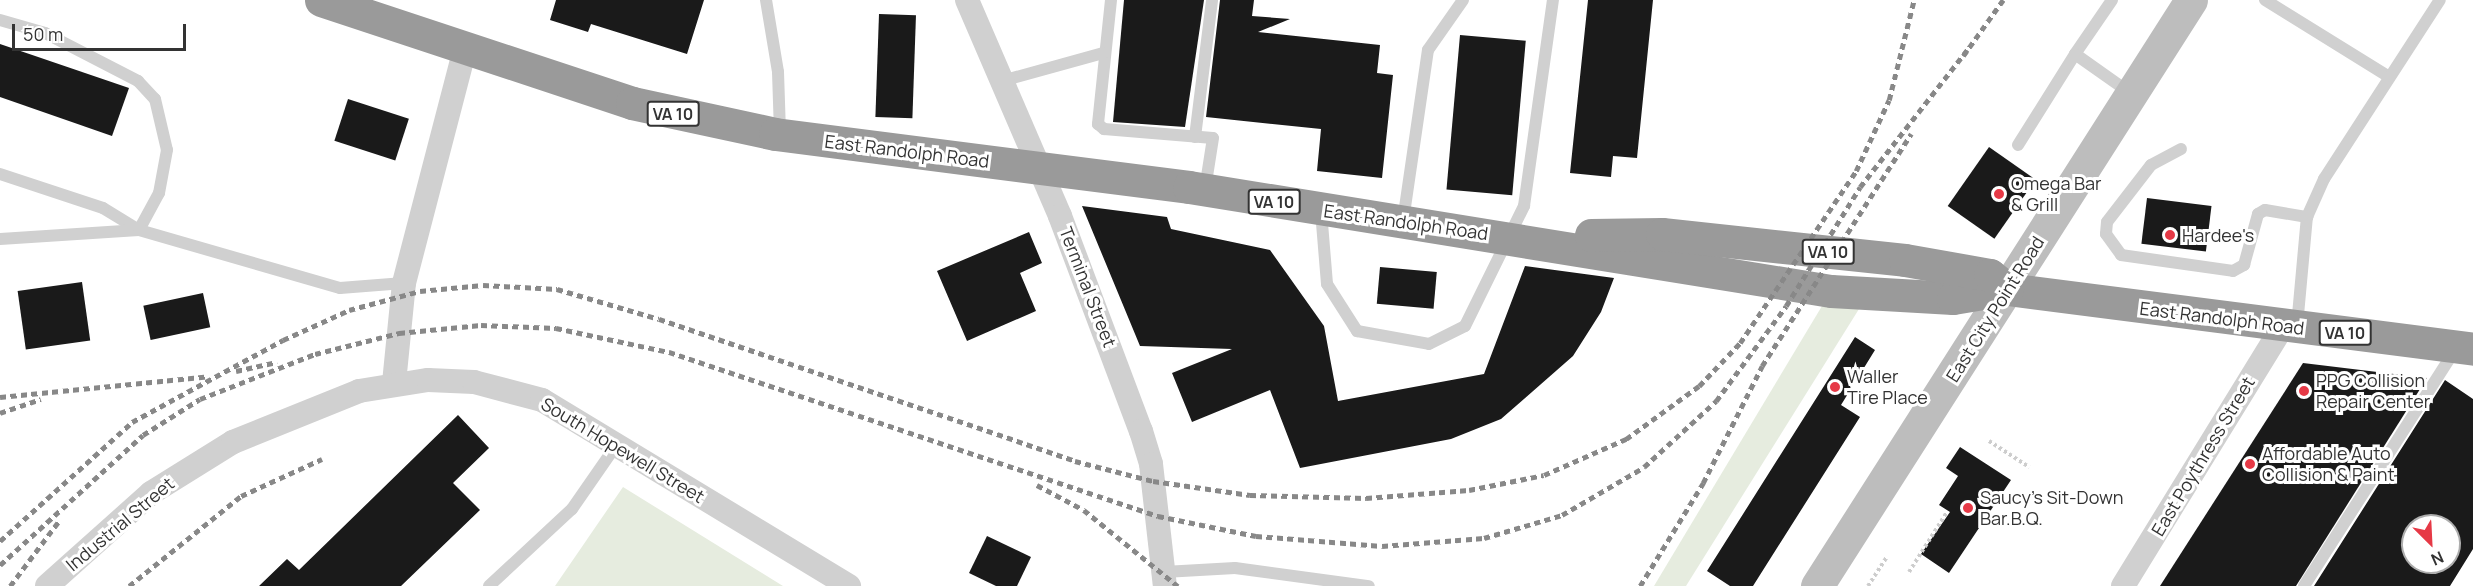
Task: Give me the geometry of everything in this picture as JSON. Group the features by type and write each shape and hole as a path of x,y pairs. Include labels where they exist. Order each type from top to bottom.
{"highway":[{"name":"East Randolph Road","path":"321,0 632,103 780,135 1204,190 1403,222 1508,236 1831,291 1953,298 2007,289 2465,348"}],"street":[{"name":"Terminal Street","path":"967,0 1040,168 1142,431 1151,464 1165,579"},
{"name":"East City Point Road","path":"1817,586 2191,0"},
{"path":"394,383 404,283 465,49"},
{"name":"East Poythress Street","path":"2123,586 2290,326"},
{"name":"South Hopewell Street","path":"394,383 439,380 505,388 542,400 849,586"},
{"name":"Industrial Street","path":"47,586 152,493 233,442 287,416 394,383"}],"lane":[{"path":"766,0 778,72 780,135"},
{"path":"1111,0 1095,117 1104,129 1213,138 1204,190"},
{"path":"1195,137 1212,0"},
{"path":"1403,222 1428,50 1463,0"},
{"path":"1321,209 1327,284 1357,331 1430,344 1464,326 1524,206 1552,0"},
{"path":"2018,145 2112,0"},
{"path":"2265,0 2388,77"},
{"path":"2290,326 2307,217 2324,179 2440,0"},
{"path":"0,20 45,33 109,62 155,99 167,150 166,172 139,230"},
{"path":"1002,81 1104,53"},
{"path":"2075,54 2131,93"},
{"path":"2181,149 2151,165 2107,222 2106,234 2121,255 2233,271 2244,265 2259,214 2265,210 2307,217"},
{"path":"0,174 103,208 139,230 340,288 404,283"},
{"path":"0,239 139,230"},
{"path":"2304,586 2465,348"},
{"path":"489,586 572,509 617,444"},
{"path":"1165,579 1235,568 1369,586"}],"path":[{"path":"1989,441 2029,467"},
{"path":"1909,572 1947,512"},
{"path":"1868,586 1887,557"}],"shaded area":[{"path":"1822,306 1859,309 1686,586 1654,586"},
{"path":"623,487 783,586 555,586"}],"building":[{"path":"556,0 704,0 687,54 591,24 588,32 550,20"},
{"path":"1124,0 1204,0 1185,127 1113,122"},
{"path":"1220,0 1254,0 1252,16 1290,19 1258,32 1380,45 1377,73 1393,75 1382,178 1317,171 1321,129 1206,117"},
{"path":"1588,0 1653,0 1637,158 1613,156 1611,177 1570,173"},
{"path":"879,14 916,15 912,118 875,117"},
{"path":"1460,35 1526,41 1512,195 1446,189"},
{"path":"0,44 129,88 112,136 0,97"},
{"path":"348,99 409,119 395,161 334,141"},
{"path":"1989,147 2036,180 1994,239 1948,206"},
{"name":"Hardee's","path":"2147,198 2212,206 2206,252 2141,244"},
{"path":"1082,206 1167,217 1171,229 1270,250 1324,326 1338,401 1484,374 1525,266 1614,278 1601,312 1573,356 1501,419 1451,439 1300,468 1270,390 1192,422 1172,373 1232,349 1140,346"},
{"path":"1029,232 1042,263 1020,273 1036,311 967,341 937,271"},
{"path":"1380,267 1437,272 1434,309 1377,304"},
{"path":"82,282 90,340 26,349 18,291"},
{"path":"203,293 210,327 151,340 143,306"},
{"path":"1855,337 1875,350 1841,405 1860,417 1753,586 1730,586 1707,571"},
{"path":"2303,363 2427,378 2296,586 2160,586"},
{"path":"2445,380 2473,399 2473,549 2461,568 2461,514 2401,514 2401,574 2457,574 2450,586 2314,586"},
{"path":"458,415 489,448 453,483 480,510 401,586 259,586 287,559 299,570"},
{"name":"Saucy's Sit-Down Bar.B.Q.","path":"1960,447 2011,480 1949,573 1921,554 1950,512 1939,505 1958,476 1946,468"},
{"path":"987,536 1031,557 1017,586 996,586 969,573"}],"railway":[{"path":"0,541 132,422 283,340 349,310 420,291 483,285 557,289 659,319 1075,461 1153,481 1250,495 1366,498 1469,490 1544,475 1626,439 1699,386 1740,343 1856,171 1889,100 1914,0"},
{"path":"1963,56 2003,0"},
{"path":"0,565 143,435 200,399 315,354 399,333 481,325 556,328 669,352 1158,516 1256,536 1382,546 1484,538 1562,515 1644,467 1716,401 1786,306 1860,187 1967,50"},
{"path":"1640,586 1703,483 1762,366 1911,134"},
{"path":"236,371 277,362"},
{"path":"0,397 209,376"},
{"path":"0,413 41,399"},
{"path":"129,586 241,496 322,459"},
{"path":"1037,485 1084,510 1178,586"},
{"path":"10,586 58,522"}],"place":[{"name":"Omega Bar & Grill","path":"1999,194"},
{"name":"Hardee's","path":"2170,235"},
{"name":"Waller Tire Place","path":"1835,387"},
{"name":"PPG Collision Repair Center","path":"2304,391"},
{"name":"Affordable Auto Collision & Paint","path":"2250,464"},
{"name":"Saucy's Sit-Down Bar.B.Q.","path":"1968,508"}]}
